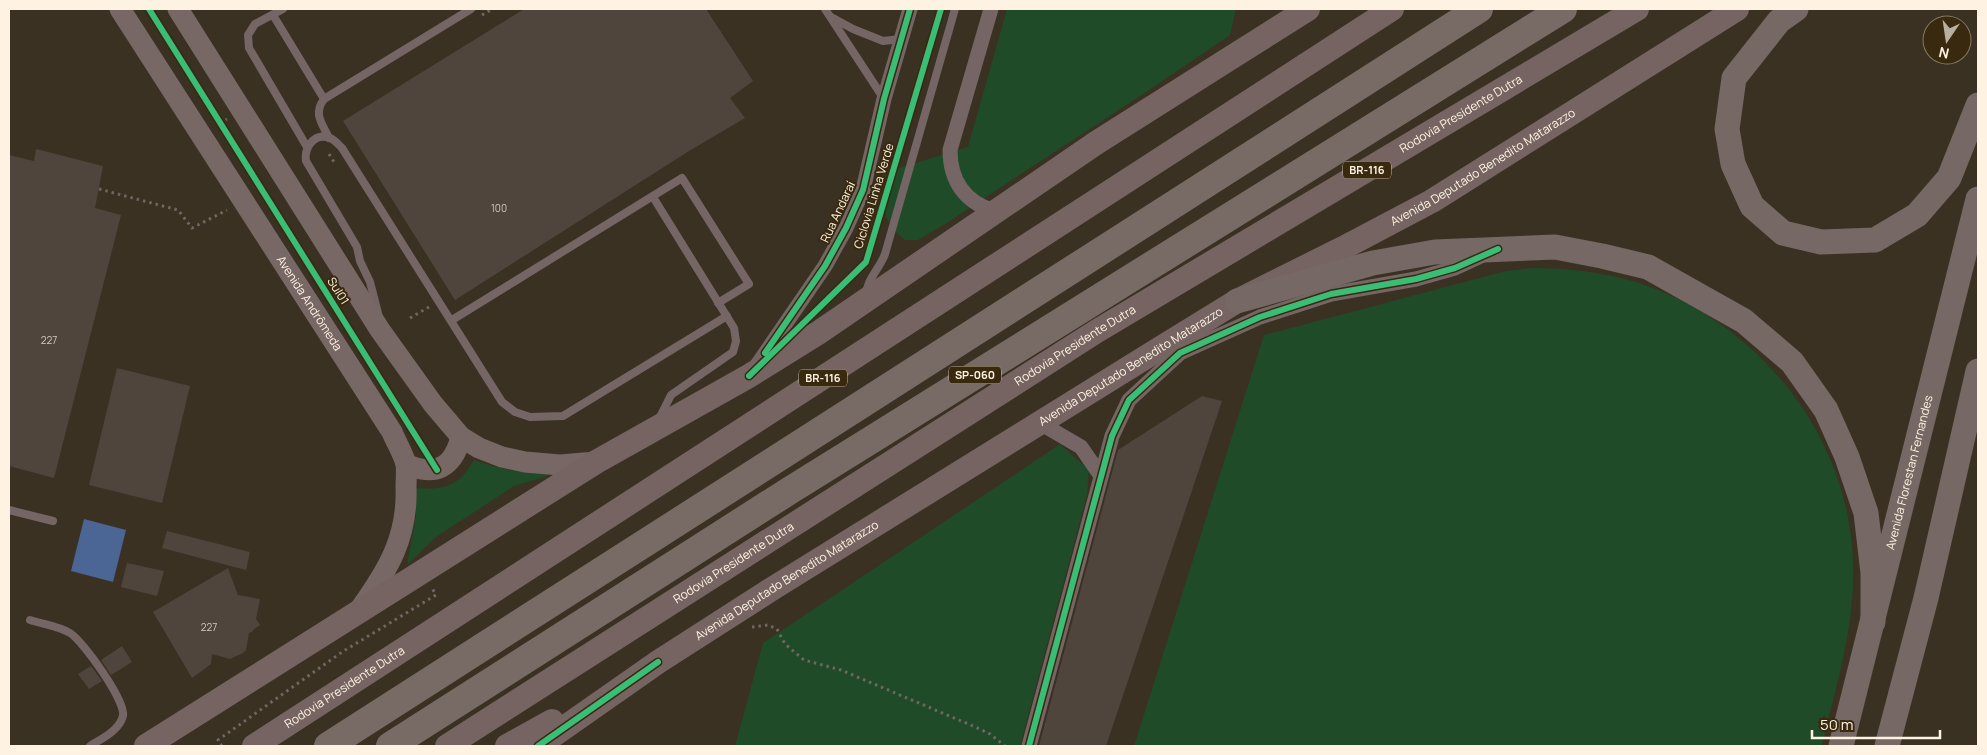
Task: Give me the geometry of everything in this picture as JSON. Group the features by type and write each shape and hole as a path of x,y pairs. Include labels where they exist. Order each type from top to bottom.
{"highway":[{"name":"SP-060","path":"328,746 1478,9"},
{"name":"SP-060","path":"390,746 789,491 1564,9"},
{"path":"1796,9 1779,21 1734,78 1727,129 1733,164 1752,206 1783,233 1821,242 1875,240 1917,216 1949,178 1978,105"},
{"name":"Avenida Florestan Fernandes","path":"1841,746 1978,199"},
{"path":"1237,301 1373,263 1435,252 1555,247 1648,267 1744,321 1792,362 1826,410 1847,457 1866,513 1873,573 1873,622"},
{"path":"1887,746 1926,598 1978,371"},
{"path":"1926,598 1965,485 1978,434"}],"main road":[{"name":"Avenida Andrômeda","path":"120,9 392,432 406,464 404,523 395,555 357,614"},
{"path":"178,9 380,330 433,404 461,437 480,448 502,457 525,462 560,465 596,462"},
{"path":"146,746 218,703 596,462 749,376 818,333 1096,143 1308,9"},
{"name":"Rodovia Presidente Dutra","path":"254,746 1392,9"},
{"name":"Rodovia Presidente Dutra","path":"447,746 1097,331 1637,9"},
{"name":"Avenida Deputado Benedito Matarazzo","path":"538,746 658,662 775,587 1237,301 1344,248 1432,201 1737,9"},
{"path":"406,464 420,470 438,470 451,460 458,448 461,437"},
{"path":"507,746 658,662"},
{"path":"162,746 218,703"}],"street":[{"name":"Rua Andaraí","path":"749,376 825,266 846,228 863,190 884,99 910,9"},
{"path":"991,9 950,150 950,161 955,181 964,194 976,204 994,212"},
{"path":"1029,746 1112,436 1129,400 1180,353 1260,317 1331,294 1416,279 1455,268 1498,248"},
{"path":"1040,423 1081,447 1101,476"}],"lane":[{"path":"283,9 256,24 248,35 248,48 307,147"},
{"path":"471,9 324,99 319,106 319,118 327,137 342,148 502,402 515,412 530,417 563,416 727,316"},
{"path":"866,300 866,286 881,266 885,254 955,9"},
{"path":"827,12 853,29 883,41 901,39"},
{"path":"827,12 884,99"},
{"path":"273,15 324,99"},
{"path":"327,137 313,140 307,147 306,161 357,247 360,261 370,282 376,302 380,330"},
{"path":"452,320 682,178 749,284 718,303"},
{"path":"652,197 727,316 735,334 736,347 734,352 671,395 654,430"},
{"path":"9,510 52,521"},
{"path":"30,620 71,633 94,660 120,699 123,716 114,731 90,746"}],"path":[{"path":"478,17 492,9"},
{"path":"215,115 226,132"},
{"path":"327,137 324,148 340,170"},
{"path":"99,189 178,210 192,228 216,217 242,201"},
{"path":"222,746 218,740 342,652 436,595"},
{"path":"777,629 785,644 804,660 841,670 973,726 990,734 1005,746"}],"green space":[{"path":"1007,9 1236,9 1230,35 945,224 918,240 905,240 889,223 886,214 887,198 899,168 968,147"},
{"path":"1532,268 1597,273 1636,282 1680,300 1720,324 1756,353 1788,388 1814,426 1834,468 1847,513 1853,560 1853,584 1848,631 1822,746 1134,746 1264,335 1506,271"},
{"path":"1060,444 1089,470 1087,495 1020,746 735,746 763,643"},
{"path":"474,460 521,472 551,475 514,486 436,537 407,565 416,516 415,488 435,488 450,485 462,476"}],"water":[{"path":"84,519 126,530 113,582 71,571"}],"building":[{"path":"524,9 706,9 753,81 730,98 745,118 689,151 455,300 343,121"},
{"path":"36,149 103,166 95,208 121,215 54,478 9,466 9,155 34,161"},
{"path":"117,368 190,386 162,503 89,485"},
{"path":"1202,396 1222,401 1106,746 1039,746 1118,450"},
{"path":"167,531 250,552 246,570 162,548"},
{"path":"127,563 164,571 157,596 121,587"},
{"path":"228,568 238,595 260,599 256,619 260,625 249,633 246,650 243,653 230,659 212,654 211,664 192,678 153,612"},
{"path":"122,646 132,662 111,675 101,660"},
{"path":"91,666 102,681 89,689 78,674"}],"cycle path":[{"name":"Sul01","path":"149,9 437,470"},
{"name":"Ciclovia Linha Verde","path":"765,353 825,266 846,228 863,190 884,99 910,9"},
{"name":"Ciclovia Linha Verde","path":"749,376 866,262 941,9"},
{"path":"1029,746 1112,436 1129,400 1180,353 1260,317 1331,294 1416,279 1455,268 1498,249"},
{"path":"538,746 658,662"}]}
